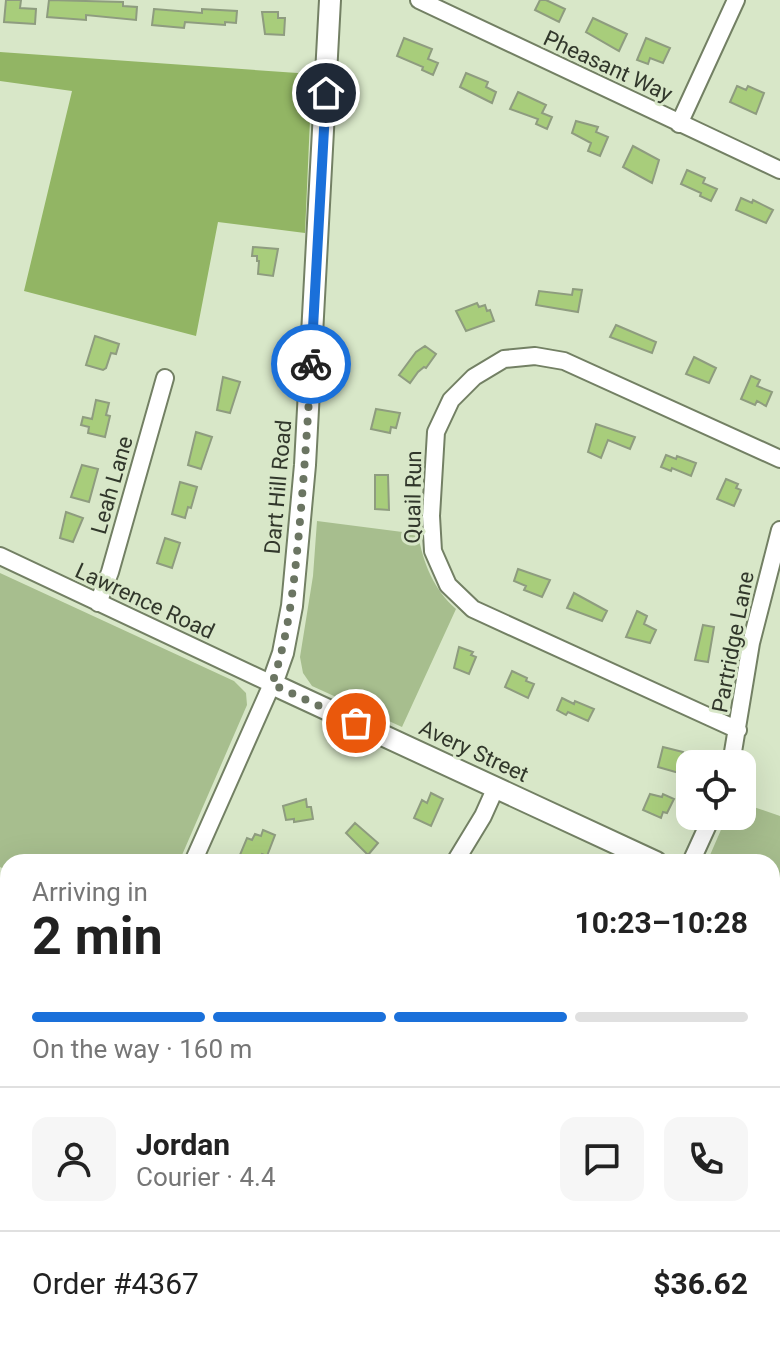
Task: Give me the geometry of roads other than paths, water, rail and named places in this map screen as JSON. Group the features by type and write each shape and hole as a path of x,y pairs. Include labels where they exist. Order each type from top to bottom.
{"main road":[{"name":"Dart Hill Road","path":"272,684 283,653 292,606 305,465 330,0"},
{"name":"Avery Street","path":"272,684 639,854"}],"street":[{"name":"Pheasant Way","path":"419,0 780,170"},
{"path":"679,124 736,0"},
{"name":"Quail Run","path":"738,730 473,609 448,585 433,551 431,516 436,432 451,400 474,377 504,359 535,356 564,361 780,459"},
{"name":"Leah Lane","path":"98,603 110,572 165,378"},
{"name":"Partridge Lane","path":"734,750 751,643 780,530"},
{"name":"Lawrence Road","path":"0,556 272,684"},
{"name":"Dart Hill Road","path":"197,854 272,684"},
{"path":"460,854 496,787"},
{"path":"695,854 706,830"}]}
